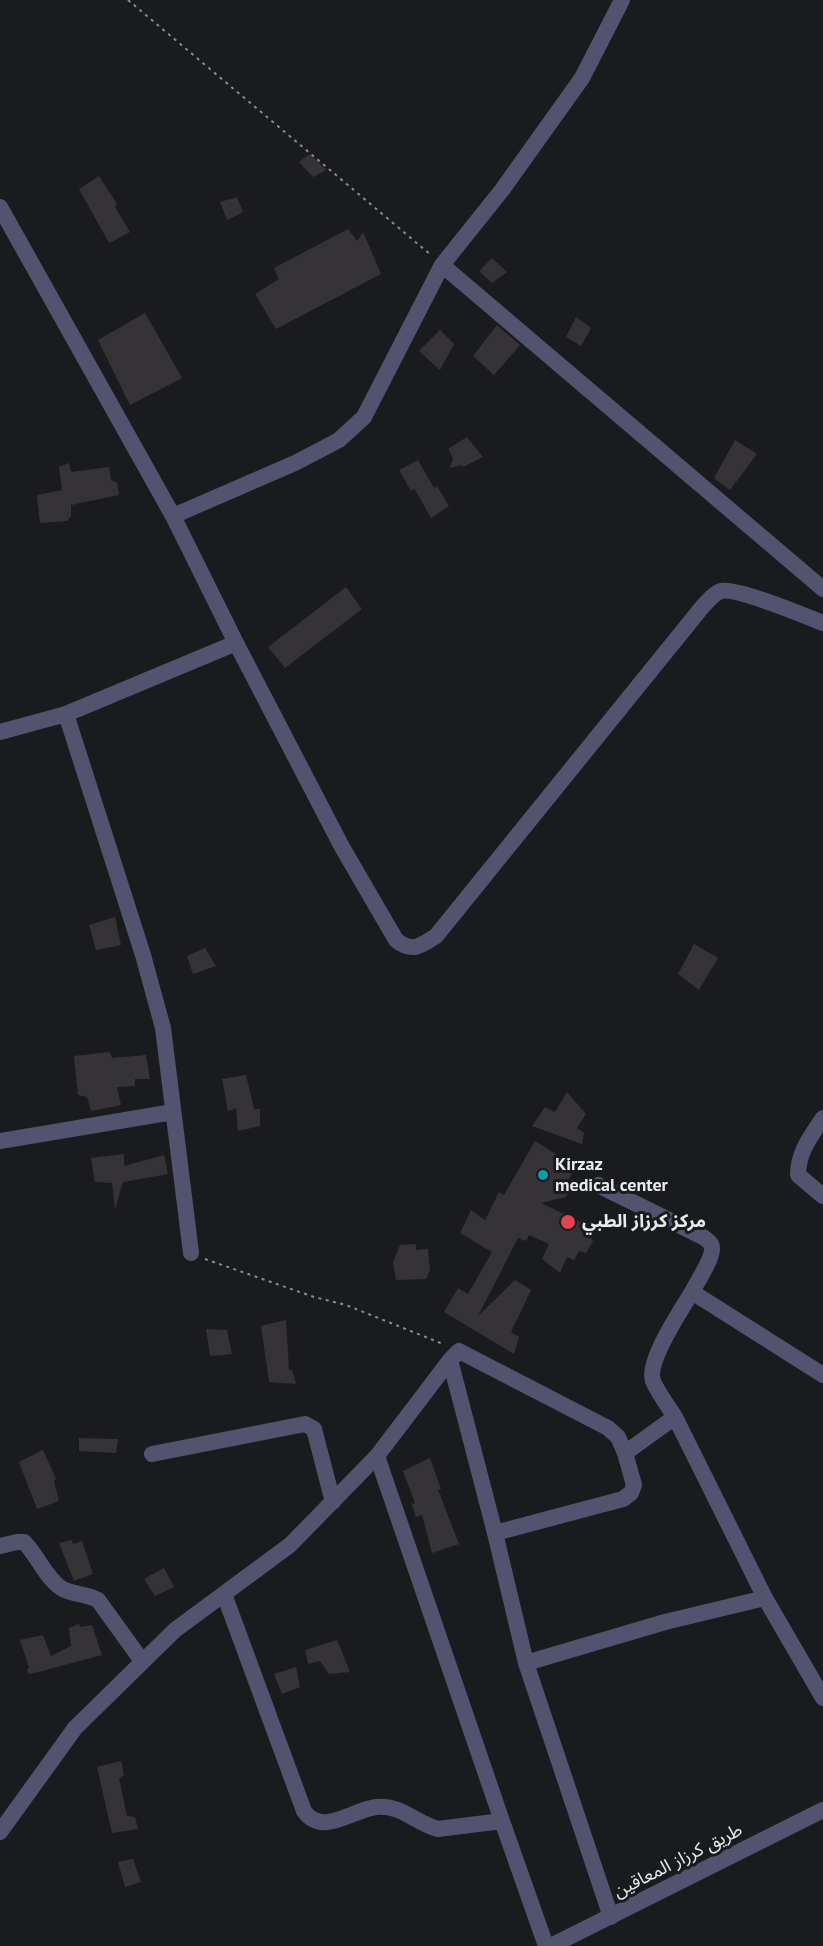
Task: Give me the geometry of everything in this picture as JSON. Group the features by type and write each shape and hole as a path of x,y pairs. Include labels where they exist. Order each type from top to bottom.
{"street":[{"path":"173,516 295,463 339,440 364,417 442,265 502,190 582,78 622,0"},
{"path":"0,207 173,516 236,643 348,857 396,940 411,949 419,948 436,936 714,595 721,591 739,593 823,623"},
{"path":"442,265 823,589"},
{"path":"0,732 66,714 236,643"},
{"path":"66,714 143,955 163,1028 191,1254"},
{"path":"0,1141 173,1112"},
{"path":"823,1118 804,1146 798,1162 798,1175 823,1196"},
{"path":"598,1185 703,1237 712,1246 712,1251 692,1292 659,1349 652,1372 653,1380 675,1417 765,1598 823,1698"},
{"path":"692,1292 823,1375"},
{"path":"454,1355 608,1428 618,1437 634,1485 631,1493 623,1499 495,1533"},
{"path":"0,1832 75,1728 175,1630 290,1545 377,1456 454,1355"},
{"path":"454,1355 526,1663 611,1917"},
{"path":"625,1453 675,1417"},
{"path":"152,1454 305,1424 314,1429 333,1502"},
{"path":"377,1456 502,1821 549,1946"},
{"path":"0,1546 24,1542 63,1590 98,1600 142,1662"},
{"path":"225,1594 303,1811 309,1818 323,1824 373,1807 386,1806 398,1809 438,1829 502,1821"},
{"path":"526,1663 665,1622 765,1598"},
{"name":"طريق كرزاز المعاقين","path":"549,1946 823,1810"}],"path":[{"path":"128,0 442,265"},
{"path":"191,1254 314,1298 346,1305 454,1355"}],"building":[{"path":"310,154 326,170 313,177 299,162"},
{"path":"99,176 117,204 115,207 130,232 109,243 79,189"},
{"path":"237,197 243,212 227,220 220,202"},
{"path":"348,229 357,241 363,232 381,274 276,329 255,294 279,279 274,268"},
{"path":"492,258 507,272 492,283 479,271"},
{"path":"145,313 182,378 130,405 98,340"},
{"path":"576,317 591,328 581,346 566,337"},
{"path":"497,325 520,345 494,375 473,356"},
{"path":"440,330 454,344 440,370 419,351"},
{"path":"467,437 483,457 463,467 461,465 450,468 453,458 448,449"},
{"path":"735,440 757,454 730,490 714,478"},
{"path":"418,460 434,488 437,486 449,506 431,518 414,488 411,491 399,470"},
{"path":"69,463 71,472 109,467 111,480 117,483 119,495 71,505 71,516 67,521 40,523 37,495 62,490 59,467"},
{"path":"346,587 362,609 285,668 268,647"},
{"path":"115,917 121,945 96,950 89,925"},
{"path":"694,944 718,958 699,990 678,974"},
{"path":"205,948 216,966 193,974 187,956"},
{"path":"110,1052 112,1058 146,1055 150,1079 135,1079 135,1086 117,1087 121,1105 91,1111 87,1097 78,1095 74,1056"},
{"path":"246,1075 254,1109 260,1109 260,1126 238,1131 236,1108 228,1111 222,1079"},
{"path":"567,1092 586,1114 577,1128 584,1133 582,1144 532,1126 545,1107 555,1112"},
{"path":"535,1141 575,1166 566,1185 570,1188 566,1197 541,1203 593,1228 590,1237 593,1241 586,1253 579,1251 574,1260 567,1257 560,1273 542,1259 549,1244 529,1235 526,1241 518,1238 478,1316 515,1280 531,1290 511,1332 519,1337 514,1354 444,1312 458,1288 468,1294 492,1252 460,1233 471,1210 485,1220 499,1192 504,1195"},
{"path":"124,1154 124,1166 164,1155 168,1174 123,1182 115,1209 112,1183 95,1182 91,1158"},
{"path":"416,1244 416,1250 428,1249 430,1271 426,1279 396,1280 393,1262 400,1245"},
{"path":"286,1320 289,1370 292,1370 296,1384 269,1382 261,1326"},
{"path":"206,1329 227,1330 232,1354 210,1356"},
{"path":"79,1438 118,1439 116,1453 79,1451"},
{"path":"43,1450 56,1479 54,1481 59,1501 37,1509 19,1462"},
{"path":"430,1458 441,1489 438,1490 459,1544 432,1553 422,1515 416,1517 412,1504 415,1503 403,1471"},
{"path":"72,1540 73,1544 82,1541 93,1574 74,1581 59,1543"},
{"path":"164,1568 174,1587 155,1596 144,1579"},
{"path":"79,1624 80,1627 92,1625 102,1655 28,1673 29,1668 20,1640 43,1635 51,1656 71,1646 69,1628"},
{"path":"337,1640 350,1672 329,1674 320,1661 308,1664 305,1650"},
{"path":"296,1667 300,1687 282,1694 274,1674"},
{"path":"121,1761 124,1775 119,1778 127,1816 135,1817 138,1829 112,1833 97,1767"},
{"path":"133,1859 141,1882 125,1887 118,1862"}],"place":[{"name":"Kirzaz medical center","path":"543,1175"},
{"name":"مركز كرزاز الطبي","path":"568,1222"}]}
